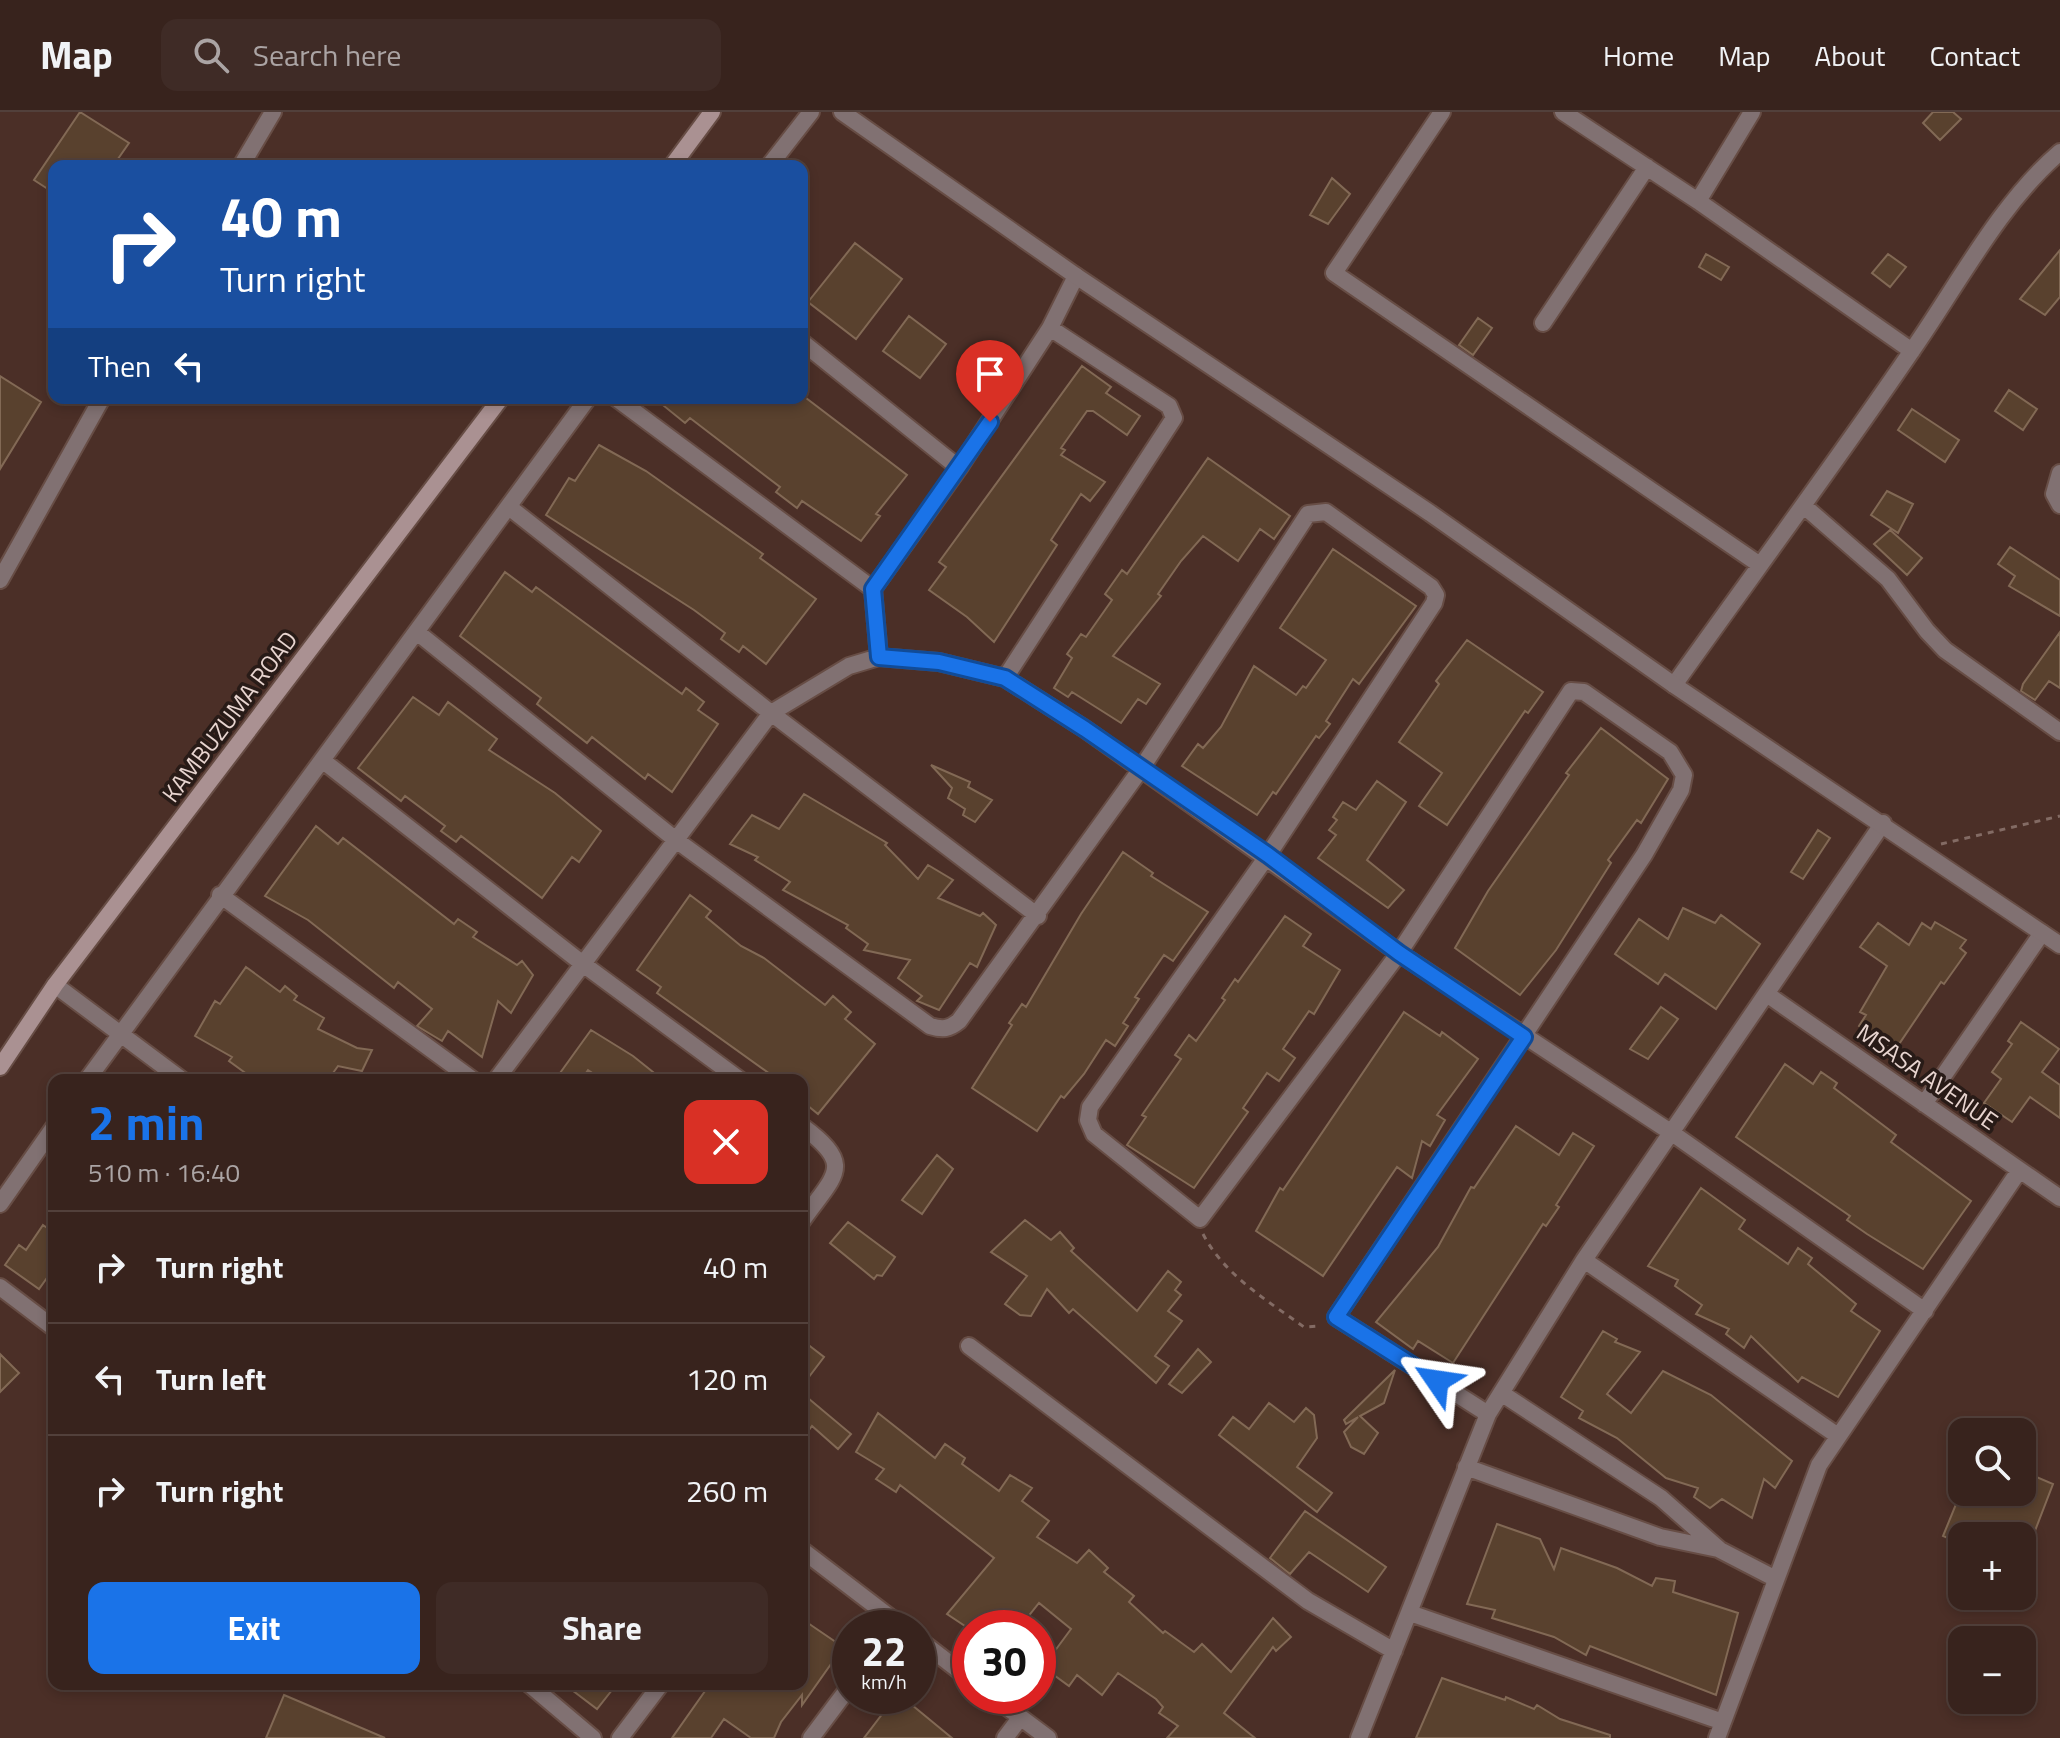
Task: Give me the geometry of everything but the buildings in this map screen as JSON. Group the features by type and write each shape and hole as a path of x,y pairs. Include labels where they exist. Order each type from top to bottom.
{"main road":[{"path":"676,160 712,112"},
{"name":"KAMBUZUMA ROAD","path":"0,1067 55,985 496,404"}],"street":[{"path":"245,160 273,112"},
{"path":"774,160 811,112"},
{"path":"842,112 1076,276 1430,513 1674,685 2060,945"},
{"path":"1442,112 1334,273 1760,565"},
{"path":"1563,112 1698,201 1912,351"},
{"path":"1698,201 1752,112"},
{"path":"1674,685 1804,506 1986,240 2045,165 2060,152"},
{"path":"1543,323 1647,167"},
{"path":"879,657 873,589 959,468 1050,328 1076,276"},
{"path":"1005,678 1174,418 1169,406 1050,328"},
{"path":"808,347 959,468"},
{"path":"0,580 99,404"},
{"path":"91,1074 584,404"},
{"path":"624,404 873,589"},
{"path":"2060,473 2054,494 2060,505"},
{"path":"1804,506 1888,579 1945,650 2060,732"},
{"path":"509,507 771,713 1038,916"},
{"path":"418,633 676,840 940,1029 950,1028 959,1021 1038,916 1141,769 1308,514 1326,512 1431,587 1435,599 1268,855 1090,1107 1088,1120 1094,1134 1200,1219 1399,953 1567,696 1575,689 1584,692 1670,752 1684,775 1681,790 1644,855 1336,1317 1488,1414"},
{"path":"500,1074 771,713 849,666 879,657 939,662 1005,678 1268,855 1399,953 1672,1133 1925,1311"},
{"path":"322,760 583,964 732,1074"},
{"path":"1359,1738 1488,1414 1584,1260 1883,823"},
{"path":"220,895 465,1074"},
{"path":"1924,1104 2042,933"},
{"path":"55,985 174,1074"},
{"name":"MSASA AVENUE","path":"1768,995 2019,1171 2057,1191"},
{"path":"808,1130 829,1146 836,1165 834,1176 808,1213"},
{"path":"0,1204 48,1136"},
{"path":"1410,1613 1720,1730 1819,1465 2019,1171"},
{"path":"1584,1260 1838,1436"},
{"path":"0,1287 48,1323"},
{"path":"969,1346 1308,1601 1394,1651"},
{"path":"1501,1393 1661,1498 1720,1550 1776,1579"},
{"path":"1466,1467 1660,1537 1720,1550"},
{"path":"808,1555 878,1610"},
{"path":"936,1653 952,1665"},
{"path":"536,1690 593,1738"},
{"path":"620,1738 656,1690"},
{"path":"811,1738 832,1710"},
{"path":"1015,1714 1048,1738"},
{"path":"1005,1738 1020,1718"}],"path":[{"path":"1922,850 1998,828 2060,816"},
{"path":"1200,1219 1211,1250 1266,1300 1304,1327 1318,1327 1336,1317"}],"route":[{"path":"990,422 873,589 879,657 939,662 1005,678 1268,855 1399,953 1524,1037 1336,1317 1437,1381"}]}
